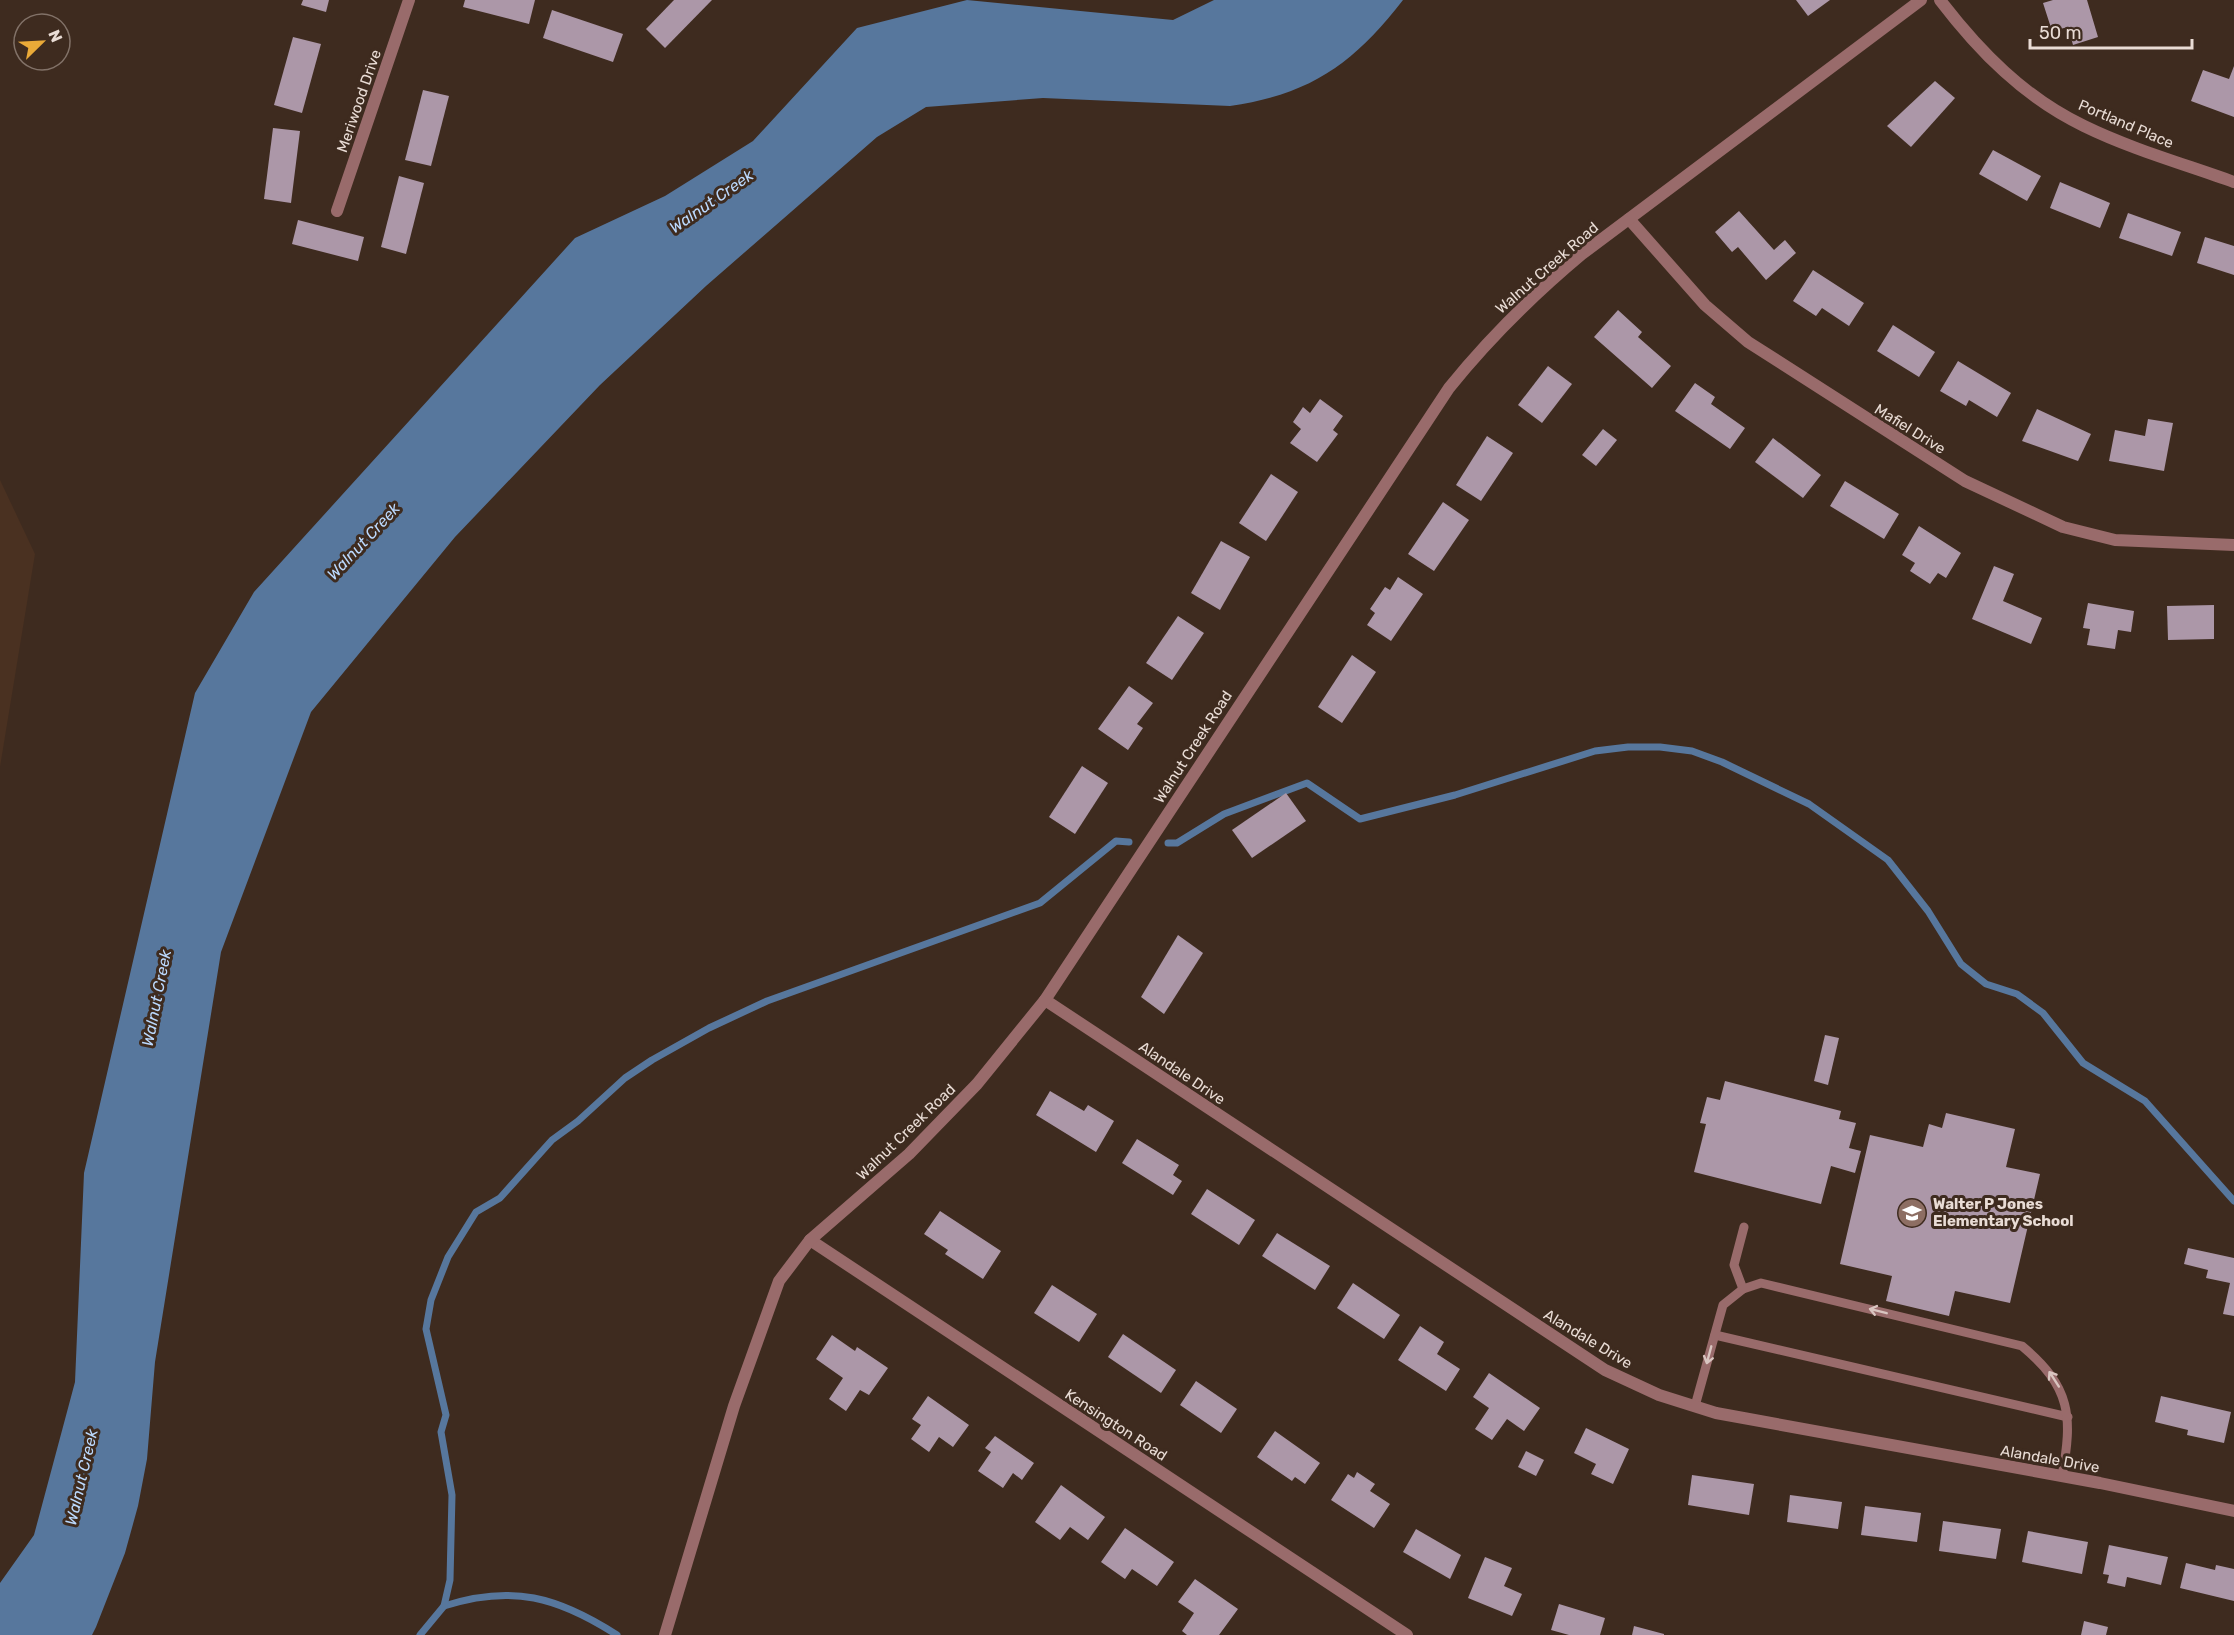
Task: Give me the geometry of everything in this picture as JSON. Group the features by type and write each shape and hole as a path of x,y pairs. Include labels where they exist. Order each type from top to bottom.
{"street":[{"name":"Meriwood Drive","path":"337,211 409,0"},
{"name":"Walnut Creek Road","path":"665,1635 674,1612 734,1406 779,1281 810,1240 909,1154 977,1084 1045,1000 1449,388 1485,343 1529,299 1582,254 1921,0"},
{"name":"Portland Place","path":"1940,0 1965,32 1998,66 2037,97 2083,126 2234,182"},
{"name":"Mafiel Drive","path":"1629,219 1705,305 1748,342 1965,481 2063,527 2115,540 2234,546"},
{"name":"Alandale Drive","path":"1045,1000 1605,1370 1659,1395 1716,1413 2062,1476 2234,1511"},
{"name":"Kensington Road","path":"810,1240 1407,1635"}],"lane":[{"path":"1743,1289 1734,1265 1744,1227"},
{"path":"1695,1406 1723,1305 1743,1289 1761,1283 2022,1346 2043,1363 2059,1384 2068,1418 2062,1476"},
{"path":"1715,1335 2068,1418"}],"shaded area":[{"path":"0,480 35,554 0,767"}],"water":[{"name":"Walnut Creek","path":"967,0 1173,20 1214,0 1403,0 1367,41 1329,72 1308,84 1259,101 1230,106 1043,98 926,107 877,137 706,286 600,385 455,537 311,712 221,952 155,1362 147,1459 138,1506 125,1553 96,1627 92,1635 0,1635 0,1583 34,1535 75,1382 84,1173 195,693 254,592 575,238 665,196 753,141 857,28"}],"building":[{"path":"303,0 329,0 326,12 301,5"},
{"path":"465,0 535,0 529,24 463,7"},
{"path":"674,0 712,0 665,48 646,29"},
{"path":"1796,0 1830,0 1808,16"},
{"path":"2053,0 2087,0 2098,37 2073,45 2068,27 2052,31 2043,3"},
{"path":"552,10 623,34 613,62 543,38"},
{"path":"293,37 321,44 302,113 274,105"},
{"path":"2234,66 2234,117 2191,101 2203,70 2229,79"},
{"path":"1935,81 1955,98 1911,147 1887,126"},
{"path":"423,90 449,96 431,166 405,160"},
{"path":"273,128 300,131 291,203 264,199"},
{"path":"1993,150 2041,176 2027,201 1979,174"},
{"path":"399,176 424,183 406,254 381,247"},
{"path":"2060,182 2110,203 2100,228 2050,208"},
{"path":"1739,211 1774,250 1785,240 1796,253 1766,280 1738,247 1732,252 1715,232"},
{"path":"2128,213 2181,232 2172,256 2119,238"},
{"path":"298,220 364,237 358,261 292,244"},
{"path":"2205,237 2234,246 2234,275 2197,263"},
{"path":"1813,270 1864,303 1849,326 1822,308 1816,316 1793,301"},
{"path":"1618,310 1642,332 1638,337 1671,366 1652,388 1594,337"},
{"path":"1893,325 1935,352 1919,377 1877,351"},
{"path":"1958,361 2011,393 1997,417 1969,400 1966,406 1940,391"},
{"path":"1548,366 1572,384 1542,423 1518,405"},
{"path":"1695,383 1715,397 1711,404 1745,428 1730,449 1675,411"},
{"path":"1320,399 1343,416 1333,430 1338,434 1317,462 1290,443 1301,429 1293,422 1303,407 1310,413"},
{"path":"2037,409 2091,434 2078,461 2022,441"},
{"path":"2148,419 2173,423 2164,471 2109,461 2115,430 2145,436"},
{"path":"1603,429 1617,440 1596,466 1582,455"},
{"path":"1487,436 1513,453 1481,501 1456,485"},
{"path":"1773,438 1821,475 1803,498 1755,462"},
{"path":"1271,474 1298,492 1266,541 1239,523"},
{"path":"1845,481 1899,514 1884,539 1830,506"},
{"path":"1443,502 1469,520 1434,571 1408,554"},
{"path":"1919,526 1961,553 1946,578 1938,573 1930,584 1910,571 1915,563 1902,555"},
{"path":"1221,541 1250,557 1220,610 1191,593"},
{"path":"1994,566 2014,574 2003,601 2042,618 2031,644 1972,619"},
{"path":"1398,577 1423,594 1391,641 1367,625 1375,613 1370,609 1385,587 1390,590"},
{"path":"2088,603 2134,611 2131,632 2118,630 2115,649 2087,645 2090,629 2083,628"},
{"path":"2214,605 2214,639 2168,640 2167,606"},
{"path":"1178,616 1204,633 1172,680 1146,663"},
{"path":"1352,655 1376,672 1342,723 1318,707"},
{"path":"1129,686 1153,703 1137,724 1143,728 1128,750 1098,729"},
{"path":"1082,766 1108,783 1075,834 1049,817"},
{"path":"1286,793 1306,821 1252,858 1232,830"},
{"path":"1178,935 1203,953 1164,1014 1141,997"},
{"path":"1825,1035 1839,1038 1828,1085 1814,1081"},
{"path":"1725,1081 1841,1111 1839,1119 1856,1123 1849,1148 1861,1151 1855,1173 1831,1166 1821,1204 1694,1172 1706,1124 1700,1123 1707,1097 1720,1100"},
{"path":"1050,1091 1084,1111 1088,1105 1114,1121 1096,1152 1036,1115"},
{"path":"1946,1113 2015,1129 2006,1167 2040,1174 2010,1303 1955,1291 1949,1316 1886,1301 1892,1276 1840,1264 1870,1135 1923,1147 1929,1124 1942,1128"},
{"path":"1137,1139 1179,1165 1173,1175 1182,1181 1173,1195 1122,1163"},
{"path":"1207,1189 1255,1220 1239,1245 1191,1214"},
{"path":"940,1211 1001,1251 983,1279 945,1254 948,1250 924,1234"},
{"path":"1277,1233 1330,1266 1315,1290 1262,1256"},
{"path":"2188,1248 2234,1258 2234,1316 2223,1314 2230,1283 2206,1278 2208,1270 2184,1264"},
{"path":"1353,1283 1400,1315 1384,1339 1337,1308"},
{"path":"1052,1285 1097,1314 1079,1342 1034,1313"},
{"path":"1420,1326 1444,1342 1437,1354 1460,1369 1446,1391 1398,1360"},
{"path":"1123,1334 1176,1370 1161,1393 1108,1357"},
{"path":"832,1335 855,1351 857,1347 888,1368 869,1395 860,1390 846,1411 829,1399 843,1378 816,1359"},
{"path":"1489,1373 1540,1408 1524,1431 1507,1419 1492,1440 1475,1429 1489,1408 1473,1397"},
{"path":"1196,1381 1237,1409 1221,1433 1180,1405"},
{"path":"928,1396 969,1425 953,1447 939,1437 929,1452 911,1439 921,1425 912,1419"},
{"path":"2161,1396 2231,1412 2224,1443 2187,1435 2188,1430 2155,1422"},
{"path":"1586,1428 1629,1449 1613,1484 1591,1474 1596,1464 1574,1453"},
{"path":"1275,1431 1320,1463 1305,1484 1295,1477 1292,1481 1257,1457"},
{"path":"995,1436 1034,1463 1022,1480 1013,1473 1003,1488 978,1471 991,1452 985,1448"},
{"path":"1526,1451 1544,1460 1536,1476 1518,1467"},
{"path":"1357,1472 1375,1484 1370,1491 1390,1504 1374,1528 1331,1500 1348,1474 1354,1478"},
{"path":"1692,1475 1754,1484 1749,1515 1688,1505"},
{"path":"1061,1485 1105,1517 1088,1540 1070,1527 1060,1540 1035,1522"},
{"path":"1790,1495 1842,1502 1838,1529 1787,1522"},
{"path":"1865,1506 1921,1513 1917,1542 1861,1535"},
{"path":"1943,1521 2001,1529 1996,1559 1939,1551"},
{"path":"1125,1528 1174,1562 1157,1586 1132,1569 1125,1579 1101,1562"},
{"path":"1416,1529 1461,1555 1450,1579 1403,1552"},
{"path":"2028,1531 2088,1542 2082,1574 2022,1562"},
{"path":"2109,1545 2168,1557 2161,1585 2127,1577 2125,1587 2107,1583 2109,1575 2103,1574"},
{"path":"1485,1557 1512,1568 1504,1586 1522,1594 1512,1616 1468,1598"},
{"path":"2186,1563 2215,1570 2216,1565 2234,1569 2234,1601 2180,1588"},
{"path":"1195,1579 1238,1609 1219,1635 1187,1635 1182,1631 1194,1613 1178,1602"},
{"path":"1559,1604 1605,1618 1600,1635 1569,1635 1551,1630"},
{"path":"2084,1621 2108,1627 2106,1635 2081,1635"},
{"path":"1634,1626 1664,1634 1664,1635 1632,1635"}],"waterway":[{"path":"1168,843 1177,843 1224,814 1307,783 1360,819 1455,795 1595,751 1628,747 1660,747 1692,751 1722,762 1809,804 1888,860 1928,911 1961,964 1986,984 2017,994 2043,1013 2083,1063 2145,1101 2234,1201"},
{"path":"420,1635 444,1606 450,1580 452,1495 441,1432 446,1415 426,1329 431,1300 448,1257 476,1212 500,1198 552,1140 578,1121 625,1078 652,1060 709,1028 767,1001 1040,903 1116,841 1129,842"},
{"path":"444,1606 491,1596 513,1595 534,1598 575,1611 617,1635"}],"place":[{"name":"Walter P Jones Elementary School","path":"1912,1213"}]}
